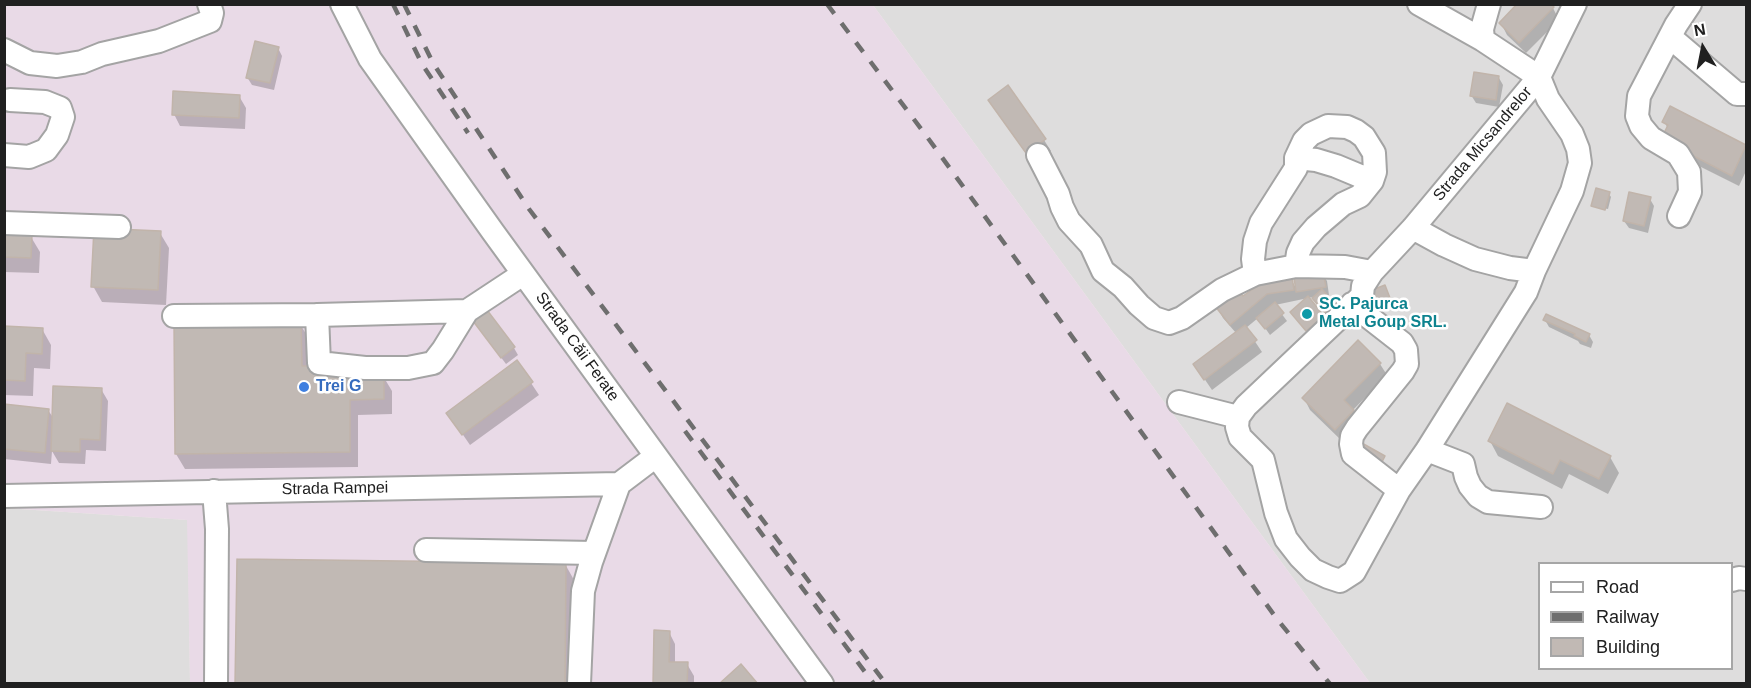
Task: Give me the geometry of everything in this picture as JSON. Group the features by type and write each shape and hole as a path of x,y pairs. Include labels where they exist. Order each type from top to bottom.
{"street":[{"path":"4,50 30,63 57,66 82,62 102,54 159,41 210,21 212,13 209,4"},
{"name":"Strada Căii Ferate","path":"342,4 370,59 523,274 822,684"},
{"path":"1179,402 1238,417 1237,427 1240,437 1263,460 1276,513 1286,539 1300,558 1313,570 1340,581 1354,572 1399,490 1427,450 1526,292 1572,191 1580,164 1578,149 1572,134 1548,99 1539,77 1483,40 1419,4"},
{"path":"1483,40 1482,29 1489,4"},
{"name":"Strada Micsandrelor","path":"1238,417 1246,406 1362,296 1364,286 1372,272 1413,228 1539,77 1575,4"},
{"path":"1679,216 1690,192 1689,171 1678,154 1660,144 1646,132 1637,116 1639,96 1690,4"},
{"path":"1670,37 1737,94 1746,94"},
{"path":"4,155 29,157 46,150 57,135 63,117 60,108 45,102 10,100"},
{"path":"1255,274 1253,259 1255,241 1261,223 1296,168 1299,148 1311,134 1328,126 1347,127 1364,137 1374,153 1375,172 1372,181 1360,196 1343,204 1316,227 1303,242 1296,266"},
{"path":"1038,156 1058,194 1062,207 1070,221 1091,245 1103,271 1154,318 1169,322 1182,318 1222,290 1255,274 1296,266 1345,267 1372,272"},
{"path":"1296,158 1316,160 1336,166 1372,181"},
{"path":"4,223 119,227"},
{"path":"1413,228 1475,259 1510,268 1534,271"},
{"path":"317,315 319,363 365,368 397,368 432,363 443,350 467,311 523,274"},
{"path":"1352,304 1402,343 1406,350 1407,364 1403,371 1357,428 1351,444 1353,454 1399,490"},
{"path":"174,316 467,311"},
{"path":"1427,450 1463,464 1470,486 1478,496 1488,502 1540,507"},
{"path":"579,684 583,591 594,553 619,484 656,456"},
{"name":"Strada Rampei","path":"4,496 619,484"},
{"path":"214,491 217,529 216,684"},
{"path":"426,550 594,553"}],"shaded area":[{"path":"4,5 873,5 1370,683 190,683 187,520 5,508"},
{"path":"873,5 1746,5 1746,683 1370,683"},
{"path":"4,508 188,520 190,683 5,683"}],"building":[{"path":"1517,4 1551,4 1554,7 1519,43 1499,23"},
{"path":"255,41 279,47 270,83 246,78"},
{"path":"1474,72 1499,76 1496,100 1470,96"},
{"path":"1008,85 1046,139 1026,153 988,100"},
{"path":"173,91 240,95 239,118 172,115"},
{"path":"1670,106 1746,145 1732,176 1661,139 1668,125 1662,122"},
{"path":"1596,188 1610,192 1605,210 1591,206"},
{"path":"1629,192 1651,197 1644,226 1623,221"},
{"path":"94,228 161,231 158,290 91,287"},
{"path":"4,235 32,235 31,258 4,257"},
{"path":"1323,272 1326,287 1296,292 1294,277"},
{"path":"1292,277 1294,290 1267,294 1230,325 1215,306 1236,288 1243,296 1260,284"},
{"path":"1385,285 1390,298 1376,303 1372,290"},
{"path":"1322,289 1335,304 1325,313 1312,298"},
{"name":"SC. Pajurca Metal Goup SRL.","path":"1308,296 1324,316 1306,331 1290,312"},
{"path":"1275,302 1284,313 1265,329 1256,318"},
{"path":"487,310 515,347 501,358 473,321"},
{"path":"1546,314 1590,334 1586,342 1574,336 1575,334 1543,320"},
{"path":"301,322 302,366 331,366 384,375 384,399 350,400 350,452 175,454 174,323"},
{"path":"1245,325 1257,340 1204,380 1193,364"},
{"path":"4,326 43,328 42,354 26,353 25,381 4,380"},
{"path":"1358,340 1381,363 1344,400 1354,410 1335,430 1302,398"},
{"path":"517,360 533,382 462,435 446,413"},
{"path":"53,386 102,388 100,440 80,439 80,452 51,451"},
{"path":"1507,403 1611,456 1599,479 1560,460 1553,474 1488,441"},
{"path":"4,404 49,409 45,453 4,449"},
{"path":"1360,442 1385,456 1382,462 1357,447"},
{"path":"237,559 566,563 565,684 235,684"},
{"path":"654,630 670,631 669,662 688,662 687,684 653,684"},
{"path":"741,664 758,684 719,684"}],"railway":[{"path":"393,4 422,64 468,133"},
{"path":"404,4 433,63 529,209 886,684"},
{"path":"827,4 925,134 1277,619 1330,684"},
{"path":"685,431 874,684"}],"place":[{"name":"SC. Pajurca Metal Goup SRL.","path":"1307,314"},
{"name":"Trei G","path":"304,387"}]}
